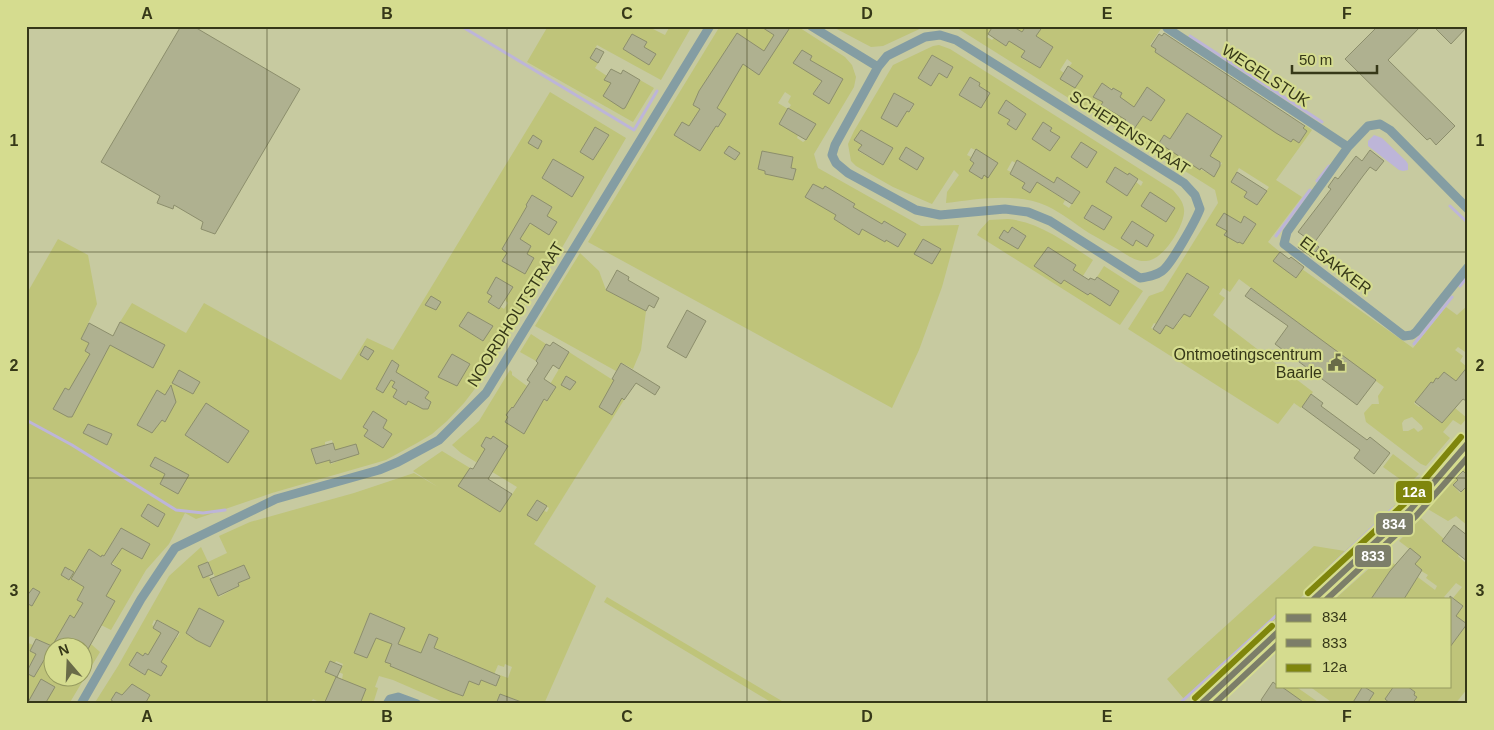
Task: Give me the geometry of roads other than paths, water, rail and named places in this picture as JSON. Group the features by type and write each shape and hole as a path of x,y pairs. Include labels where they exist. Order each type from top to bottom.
{"main road":[{"path":"1315,598 1410,510 1468,443"},
{"path":"1201,704 1276,634"}],"street":[{"name":"NOORDHOUTSTRAAT","path":"81,704 141,599 175,548 276,499 379,470 398,462 439,440 486,393 710,26"},
{"path":"811,26 878,67"},
{"name":"WEGELSTUK","path":"1167,28 1348,147"},
{"name":"SCHEPENSTRAAT","path":"940,35 956,40 1184,183 1195,196 1200,208 1196,220 1164,270 1151,277 1140,278 1050,221 1028,212 1005,209 940,215 916,210 848,173 836,163 832,155 834,145 878,67 887,56 925,37 940,35"},
{"name":"ELSAKKER","path":"1468,209 1390,130 1380,124 1368,126 1348,147 1287,232 1284,244 1404,336 1412,335 1416,332 1468,267"},
{"path":"387,704 390,699 398,697 417,704"}],"waterway":[{"path":"461,26 634,130 657,91"},
{"path":"1190,36 1322,122"},
{"path":"1317,181 1329,166"},
{"path":"1276,236 1310,190"},
{"path":"1450,206 1468,223"},
{"path":"1460,286 1468,276"},
{"path":"1414,344 1452,297"},
{"path":"26,420 72,445 176,510 203,513 225,510"},
{"path":"1326,571 1393,508"},
{"path":"1179,704 1276,616"}],"place":[{"name":"Ontmoetingscentrum Baarle","path":"1336,363"}]}
